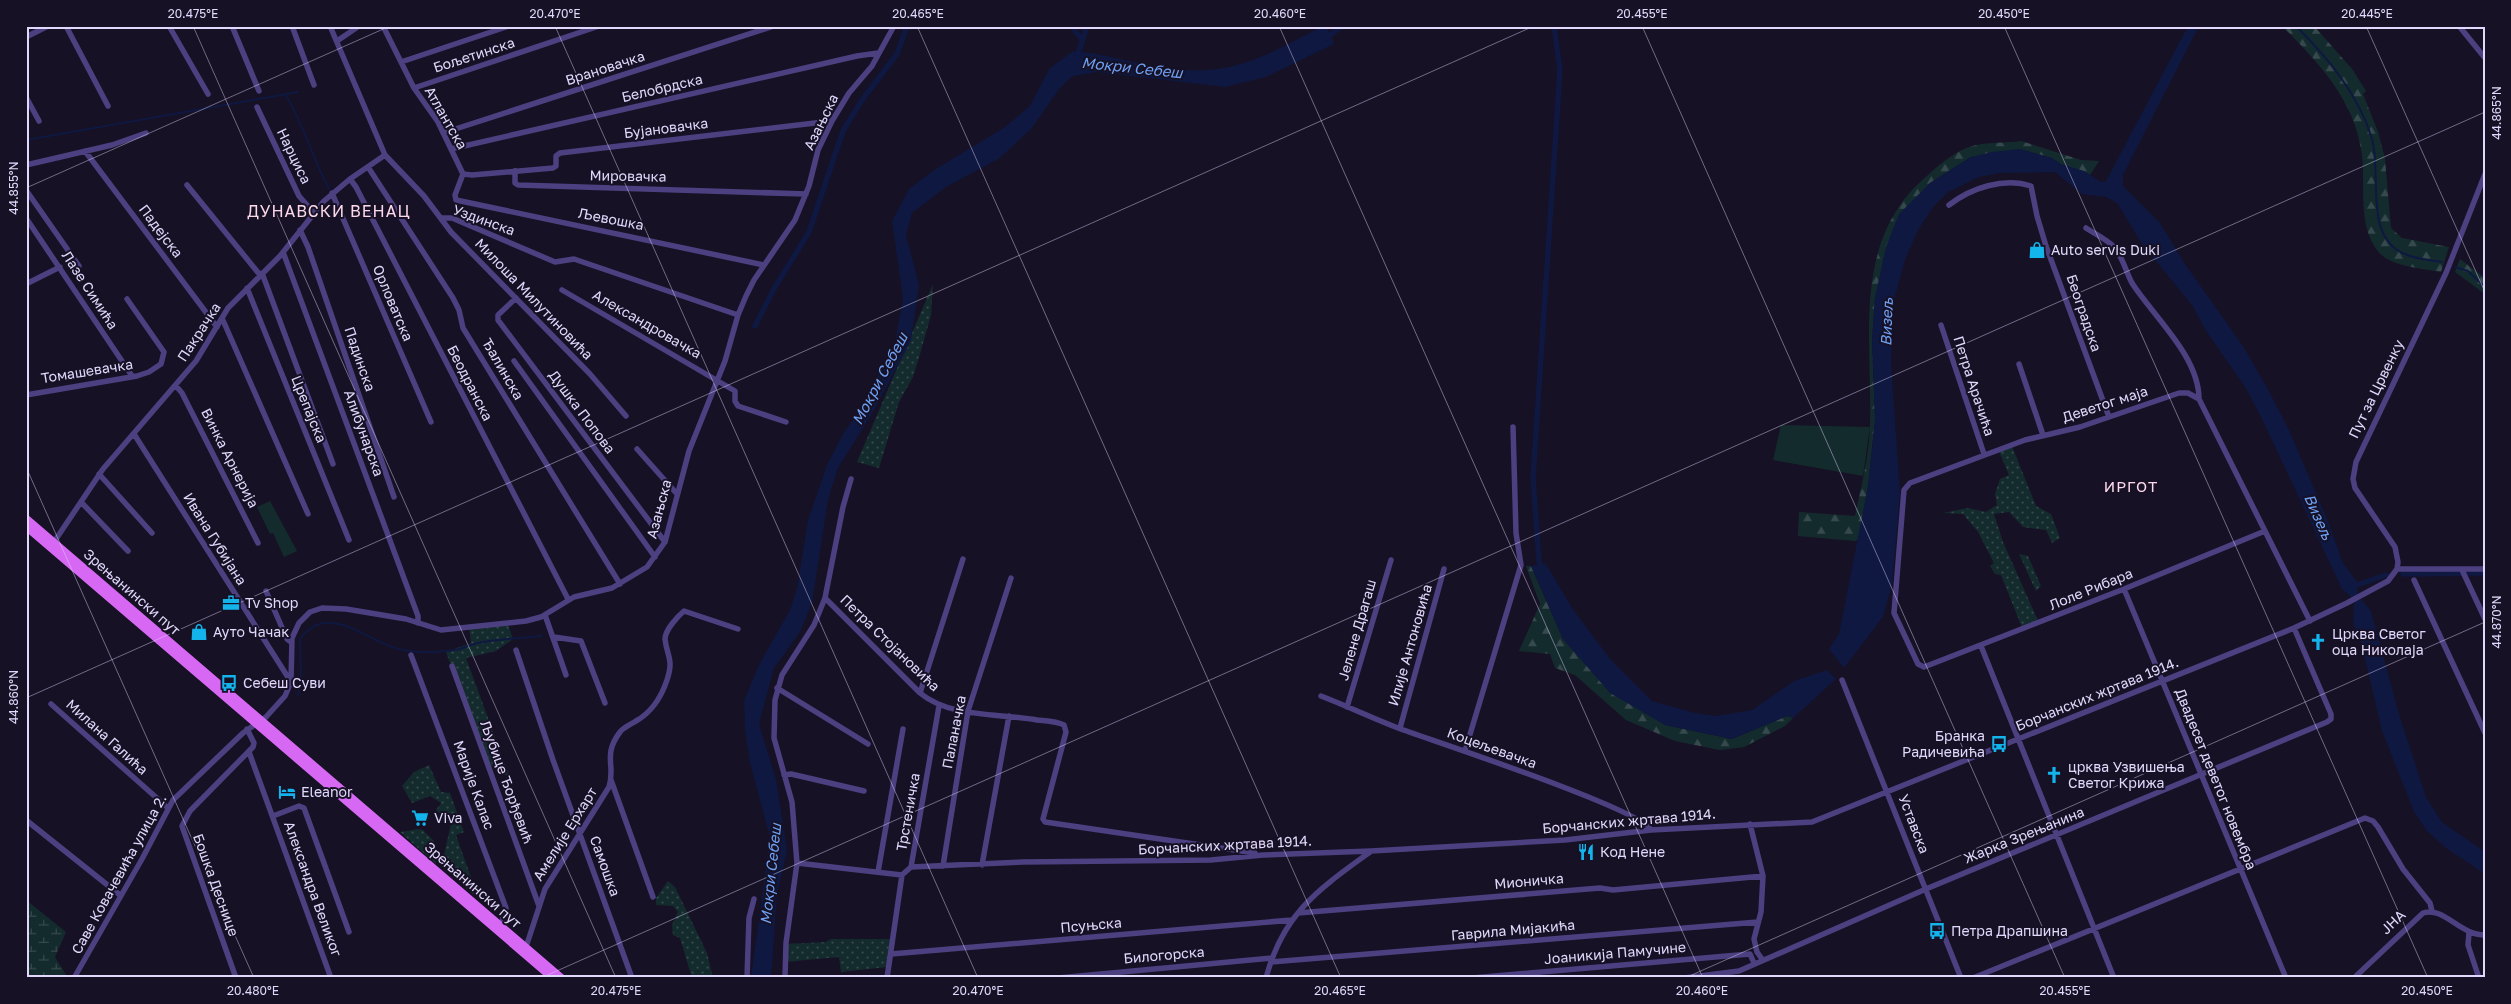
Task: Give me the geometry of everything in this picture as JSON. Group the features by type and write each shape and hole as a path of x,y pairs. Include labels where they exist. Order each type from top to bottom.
{"main road":[{"name":"Зрењанински пут","path":"26,518 552,978"},
{"name":"Зрењанински пут","path":"26,527 562,978"}],"street":[{"path":"26,37 48,26"},
{"path":"66,26 108,106"},
{"path":"168,26 208,94"},
{"path":"232,26 259,92"},
{"path":"292,26 314,86"},
{"name":"Уздинска","path":"330,26 385,155 442,218 452,218 555,262 574,258 738,315"},
{"path":"337,41 359,26"},
{"name":"Атлантска","path":"383,26 414,88 443,133 463,174"},
{"path":"401,62 509,26"},
{"name":"Бољетинска","path":"414,88 600,26"},
{"name":"Врановачка","path":"443,133 774,26"},
{"name":"Азањска","path":"259,722 285,696 291,682 292,642 296,628 310,612 322,608 346,609 418,623 437,629 450,630 492,623 532,620 545,615 568,599 604,591 620,584 639,573 655,557 665,542 689,451 718,380 738,315 754,280 790,229 806,194 818,150 832,122 878,54 894,26"},
{"path":"2459,26 2485,58"},
{"name":"Белобрдска","path":"451,149 857,56 878,54"},
{"path":"26,97 39,121"},
{"name":"Нарциса","path":"257,107 299,196 314,213"},
{"name":"Бујановачка","path":"515,171 555,168 556,156 560,153 832,122"},
{"path":"26,165 112,145 146,133"},
{"name":"Падејска","path":"85,151 217,327"},
{"name":"Пакрачка","path":"54,542 99,474 196,361 228,308 283,252 332,194 385,155"},
{"name":"Ђалинска","path":"368,167 453,298 459,310 464,328 620,584"},
{"path":"463,174 472,175 515,171"},
{"name":"Мировачка","path":"515,171 515,183 518,186 806,194"},
{"name":"Љевошка","path":"463,174 455,198 490,208 640,237 764,265"},
{"name":"Пут за Црвенку","path":"2397,570 2398,562 2395,547 2355,488 2353,479 2356,462 2446,274 2485,174"},
{"name":"Беодранска","path":"350,179 356,186 568,599"},
{"path":"188,185 261,274 333,464"},
{"name":"Београдска","path":"1949,204 1985,186 2031,186 2046,246 2109,417"},
{"path":"26,190 79,266"},
{"name":"Орловатска","path":"332,194 432,422"},
{"name":"Лазе Симића","path":"26,218 132,376"},
{"name":"Милоша Милутиновића","path":"442,218 451,232 590,374 626,416"},
{"path":"2086,228 2114,247 2134,285 2162,319 2193,372 2197,383 2199,399 2310,621"},
{"name":"Падинска","path":"300,230 308,247 394,497"},
{"name":"Алибунарска","path":"283,252 418,616 418,623"},
{"path":"26,284 60,267"},
{"name":"Црепајска","path":"247,288 348,540"},
{"name":"Александровачка","path":"562,290 736,391 735,401 738,406 786,422"},
{"name":"Душка Попова","path":"516,298 498,315 498,320 665,542"},
{"name":"Томашевачка","path":"26,395 144,374 156,369 163,361 165,354 127,299"},
{"path":"222,318 308,514"},
{"name":"Петра Арачића","path":"1941,325 1984,454"},
{"path":"514,362 655,557"},
{"path":"2019,364 2043,435"},
{"name":"Винка Арнерија","path":"176,386 182,393 258,543"},
{"name":"Деветог маја","path":"1924,667 1918,664 1894,614 1905,488 1914,481 1984,454 2043,435 2080,427 2179,393 2188,393 2199,399"},
{"path":"1465,751 1521,565 1516,534 1513,427"},
{"name":"Ивана Губијана","path":"134,434 291,682"},
{"path":"637,449 677,494"},
{"path":"99,474 152,533"},
{"path":"785,978 786,943 797,863 794,815 774,738 774,713 782,675 814,625 825,598 842,506 851,479"},
{"path":"81,502 128,551"},
{"name":"Лоле Рибара","path":"1924,667 2124,590 2265,531"},
{"path":"920,693 963,559"},
{"name":"Јелене Драгаш","path":"1347,707 1390,560"},
{"name":"Илије Антоновића","path":"1400,728 1444,569"},
{"path":"2397,570 2462,573 2485,570"},
{"name":"Борчанских жртава 1914.","path":"911,867 1211,860 1264,855 1371,851 1586,838 1650,830 1812,822 2294,628 2388,581 2397,570"},
{"path":"2462,573 2485,619"},
{"name":"Паланачка","path":"943,866 968,711 1011,578"},
{"path":"2414,580 2485,733"},
{"name":"Двадесет деветог новембра","path":"2124,590 2286,978"},
{"path":"266,591 287,639 292,642"},
{"name":"Петра Стојановића","path":"825,598 920,693 939,706 1062,724 1066,729 1043,819 1045,822 1264,855"},
{"name":"Амелије Ерхарт","path":"526,947 545,889 580,835 611,780 609,752 618,735 623,728 650,710 662,693 671,665 665,637 680,614 684,611 689,611 738,629"},
{"path":"545,615 566,675"},
{"name":"Жарка Зрењанина","path":"1684,978 1731,976 1762,959 1926,888 2327,722 2331,719 2331,714 2294,628"},
{"path":"554,637 581,641 606,703"},
{"path":"1982,646 2114,978"},
{"name":"Самошка","path":"516,650 632,978"},
{"name":"Марије Калас","path":"411,655 506,908 501,925"},
{"name":"Љубице Ђорђевић","path":"452,666 539,906"},
{"name":"Уставска","path":"1842,680 1961,978"},
{"path":"778,688 868,744"},
{"name":"Коцељевачка","path":"1321,696 1400,728 1593,799 1640,821 1650,830"},
{"name":"Милана Галића","path":"51,704 168,808"},
{"name":"Трстеничка","path":"902,875 911,867 939,706"},
{"path":"982,865 1009,716"},
{"name":"Саве Ковачевића улица 2.","path":"74,978 142,859 168,808 193,778 247,729 259,722"},
{"path":"247,729 254,745 249,752"},
{"path":"878,872 903,729"},
{"name":"Александра Великог","path":"249,752 331,978"},
{"name":"Бошка Деснице","path":"236,978 182,826 185,818 193,808 249,752"},
{"path":"784,775 790,774 864,791"},
{"path":"611,780 653,897"},
{"path":"273,816 298,806 304,808 349,932"},
{"path":"1974,978 2362,820 2369,819 2378,827 2399,863 2430,903 2432,911 2469,933 2485,935"},
{"path":"26,820 120,895"},
{"path":"1750,824 1763,876 1758,922 1754,935 1754,963"},
{"path":"1266,978 1271,960 1292,920 1315,894 1371,851"},
{"path":"797,863 902,875 887,978"},
{"name":"Мионичка","path":"1298,913 1600,888 1614,890 1763,876"},
{"path":"747,978 749,918 754,899"},
{"name":"ЈНА","path":"2354,978 2417,917 2432,911"},
{"name":"Псуњска","path":"891,954 1292,920"},
{"name":"Гаврила Мијакића","path":"1271,960 1758,922"},
{"path":"2469,933 2468,945 2479,978"},
{"path":"1754,953 1762,959"},
{"name":"Јоаникија Памучине","path":"1472,978 1754,953"},
{"name":"Билогорска","path":"1058,978 1271,960"}],"green space":[{"path":"2282,26 2314,26 2352,69 2366,91 2363,94 2378,132 2385,159 2391,228 2402,238 2449,247 2441,272 2397,263 2382,256 2377,250 2366,227 2363,201 2363,162 2357,131 2350,113 2332,82"},
{"path":"2021,141 2081,160 2099,161 2090,175 2061,164 2052,158 2020,149 1971,157 1930,183 1875,297 1872,340 1875,420 1868,486 1860,536 1856,541 1798,536 1799,512 1855,516 1868,449 1870,427 1869,325 1871,292 1876,260 1886,229 1903,201 1928,175 1954,154 1972,146"},
{"path":"2460,259 2485,278 2485,294 2455,272"},
{"path":"933,284 931,315 920,354 913,377 899,402 879,468 857,462"},
{"path":"1781,425 1870,427 1863,476 1773,460"},
{"path":"2011,444 2036,506 2051,514 2060,538 2052,543 2046,530 2023,527 2009,512 1994,514 2003,542 2039,623 2023,630 2001,575 1995,574 1990,566 1994,563 1978,532 1963,514 1943,513 1968,508 1986,512 1997,505 1995,494 2000,479 2009,475 1998,449"},
{"path":"270,501 297,551 284,557 273,533 270,534 257,507"},
{"path":"2019,554 2028,556 2041,586 2036,591"},
{"path":"1526,566 1531,566 1563,639 1665,725 1732,739 1787,716 1793,718 1785,726 1744,747 1720,750 1675,741 1626,720 1575,675 1555,668 1550,654 1519,651 1540,604"},
{"path":"507,622 513,639 496,651 466,658 510,778 488,764 446,652 471,643 469,627"},
{"path":"429,765 441,792 450,793 464,832 456,835 474,886 474,895 453,876 443,859 451,824 436,810 441,803 430,796 412,803 402,786 414,772"},
{"path":"423,830 434,841 436,864 400,832"},
{"path":"668,881 675,887 707,953 713,978 692,978 680,938 673,935 672,925 678,912 673,906 656,905 656,898"},
{"path":"26,900 66,932 55,957 68,978 26,978"},
{"path":"831,939 892,939 887,967 841,972 839,957 784,962 785,944 826,942"}],"water":[{"name":"Визељ","path":"2188,26 2199,26 2123,175 2123,186 2160,223 2185,264 2243,346 2269,391 2289,430 2328,521 2343,563 2357,582 2358,595 2371,611 2399,714 2426,797 2442,822 2485,852 2485,874 2446,848 2427,831 2414,812 2382,731 2362,646 2353,623 2354,603 2350,596 2342,589 2245,387 2206,331 2192,305 2142,244 2117,203 2106,197 2082,194 2055,172 2000,173 1979,177 1948,192 1934,206 1918,230 1905,260 1894,300 1891,363 1900,493 1892,585 1883,617 1844,668 1829,649 1839,634 1868,486 1875,420 1872,340 1875,297 1886,247 1899,214 1930,183 1971,157 1992,152 2020,149 2052,158 2061,164 2084,171 2101,182 2106,181"},
{"path":"1319,28 1328,29 1334,44 1266,77 1225,87 1097,72 1073,76 1060,88 1032,128 1000,158 946,187 912,213 906,235 919,285 911,341 873,412 838,468 828,500 812,603 800,632 774,668 759,724 776,779 787,851 777,894 771,978 751,978 770,837 750,763 745,731 744,700 760,663 790,610 797,588 808,520 827,465 844,432 862,407 895,342 903,299 892,221 909,189 934,170 1005,127 1030,106 1049,69 1073,51 1160,67 1205,70 1225,68 1261,57"},
{"path":"1546,564 1572,608 1611,660 1652,701 1695,713 1716,716 1752,710 1794,681 1827,670 1836,679 1793,718 1787,716 1732,739 1665,725 1610,693 1563,639 1531,566"}],"waterway":[{"path":"755,326 775,287 809,232 843,131 862,100 897,54 907,26"},
{"path":"1077,57 1087,26"},
{"name":"Мокри Себеш","path":"1326,38 1342,26"},
{"path":"1543,572 1539,561 1533,478 1560,70 1554,26"},
{"path":"2296,26 2331,64 2351,92 2366,123 2375,153 2376,203 2384,234 2392,246 2405,254 2442,262"},
{"path":"1075,31 1082,39"},
{"path":"26,140 298,92"},
{"path":"285,94 298,117 329,189"},
{"path":"2455,267 2468,271 2485,287"},
{"path":"2403,574 2485,573"},
{"path":"2351,587 2386,575"},
{"path":"298,696 301,678 300,639 311,628 324,623 350,628 390,646 417,652 446,651 486,642 542,636"}],"place":[{"name":"Auto servis Duki","path":"2037,250"},
{"name":"Tv Shop","path":"231,603"},
{"name":"Ауто Чачак","path":"199,632"},
{"name":"Црква Светог оца Николаја","path":"2318,642"},
{"name":"Себеш Суви","path":"229,683"},
{"name":"Бранка Радичевића","path":"1999,744"},
{"name":"црква Узвишења Светог Крижа","path":"2054,775"},
{"name":"Eleanor","path":"287,792"},
{"name":"Viva","path":"420,818"},
{"name":"Код Нене","path":"1586,852"},
{"name":"Петра Драпшина","path":"1937,931"}],"district":[{"name":"ДУНАВСКИ ВЕНАЦ","path":"329,211"},
{"name":"ИРГОТ","path":"2131,487"}]}
